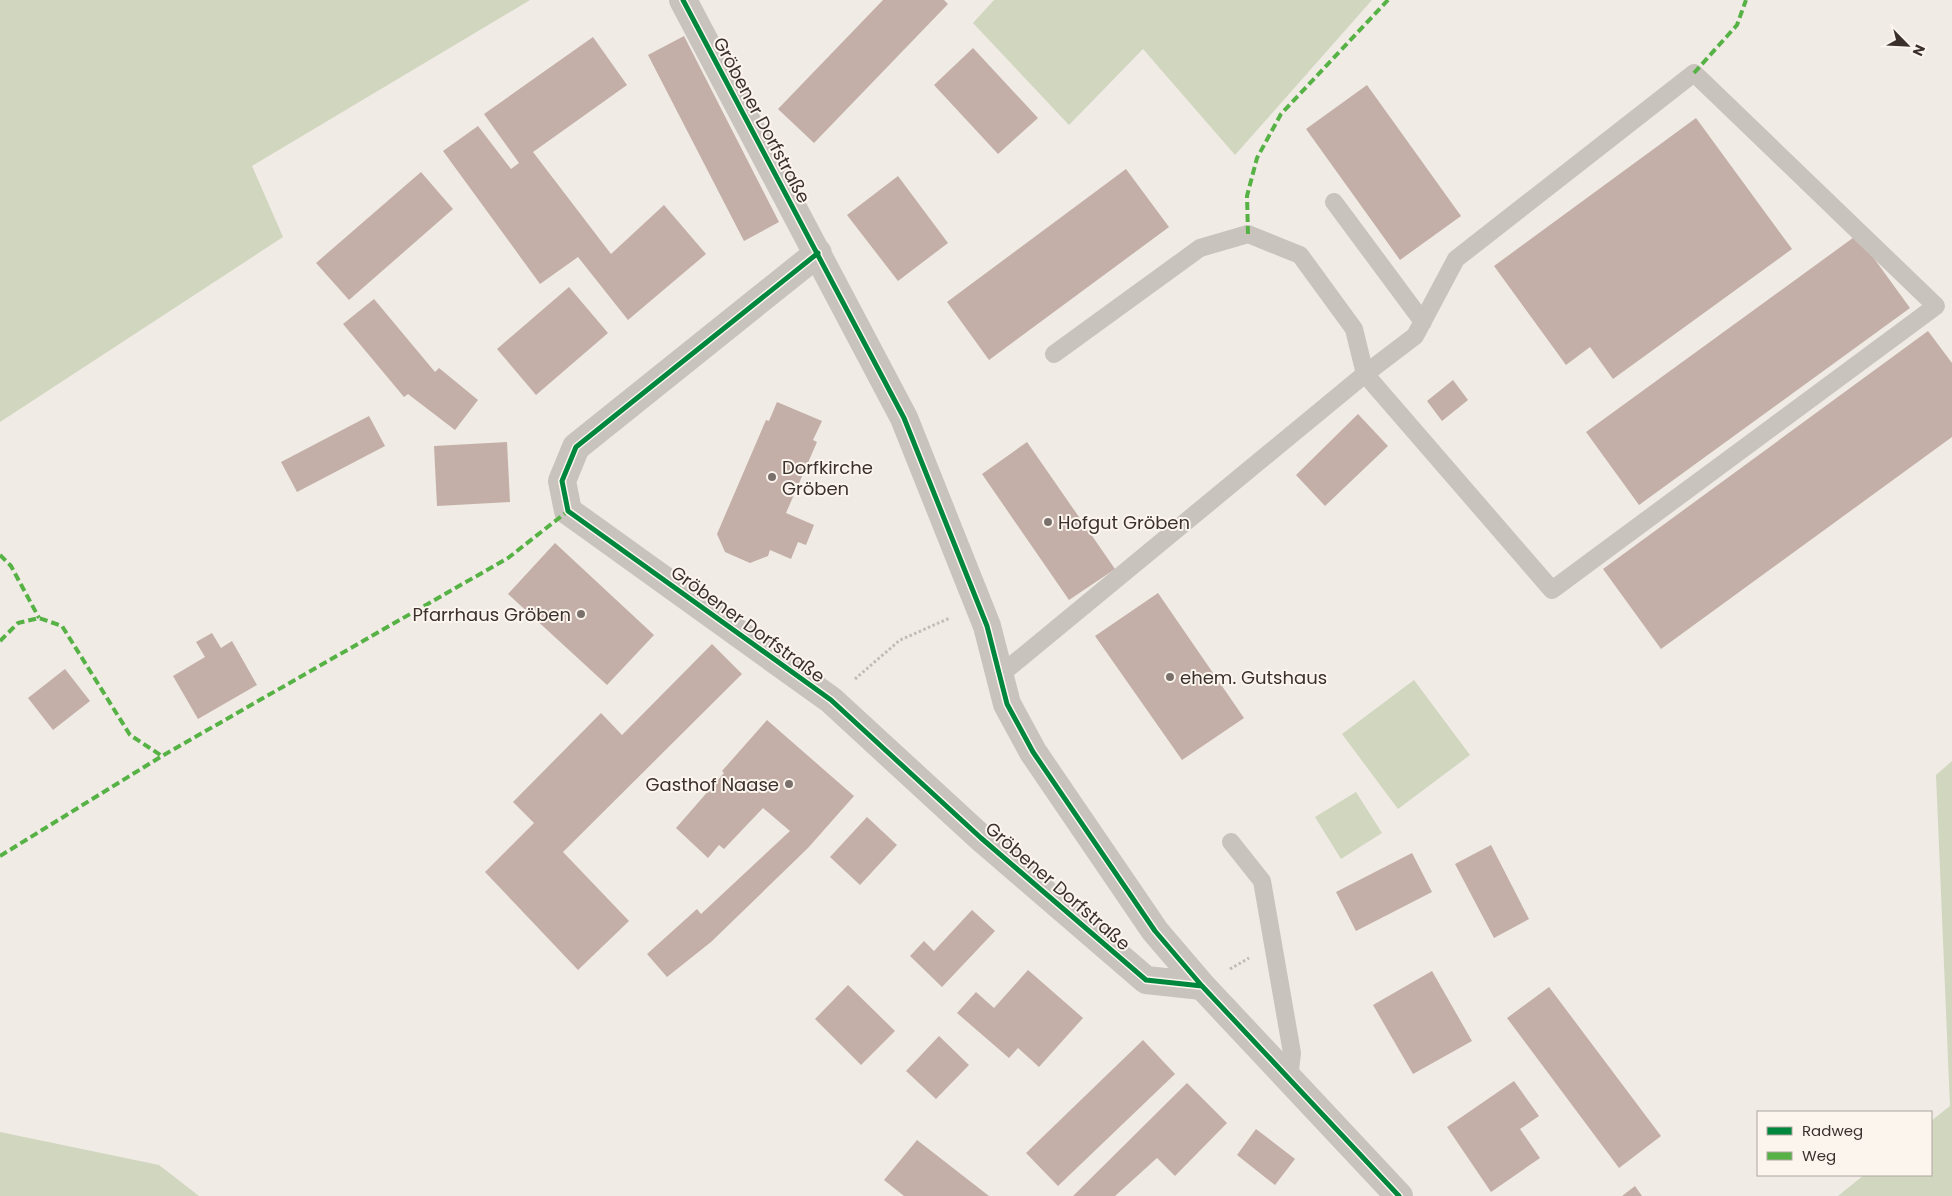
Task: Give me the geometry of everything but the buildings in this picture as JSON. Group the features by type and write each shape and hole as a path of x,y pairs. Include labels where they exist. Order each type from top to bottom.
{"street":[{"name":"Gröbener Dorfstraße","path":"683,0 904,418 987,626 1008,704 1033,752 1156,931 1202,986 1399,1196"},
{"name":"Gröbener Dorfstraße","path":"818,253 576,448 562,481 568,511 831,700 981,838 1146,980 1202,986"}],"lane":[{"path":"1000,675 1365,374 1415,336 1456,258 1694,73 1936,306 1552,590 1365,374 1354,329 1300,255 1248,234 1200,248 1054,354"},
{"path":"1334,202 1423,322"},
{"path":"1231,842 1262,881 1292,1053 1289,1078"}],"path":[{"path":"831,700 900,640 948,618 987,626"},
{"path":"1202,986 1274,944"}],"green space":[{"path":"0,0 530,0 252,166 283,237 0,422"},
{"path":"994,0 1372,0 1235,155 1143,49 1069,125 973,23"},
{"path":"1414,680 1470,755 1398,809 1342,734"},
{"path":"1952,761 1952,1196 1838,1196 1863,1176 1932,1176 1932,1120 1950,1106 1936,775"},
{"path":"1356,792 1382,833 1341,859 1315,817"},
{"path":"0,1132 159,1165 199,1196 0,1196"}],"marked path":[{"path":"1248,234 1247,196 1257,158 1281,114 1388,0"},
{"path":"1694,73 1737,25 1746,0"},
{"path":"0,856 162,756 508,558 568,511"},
{"path":"0,555 11,566 39,618"},
{"path":"0,641 18,623 39,618 62,626 130,735 162,756"}],"cycle path":[{"path":"683,0 904,418 987,626 1007,704 1033,752 1155,931 1202,986 1399,1196"},
{"path":"818,253 576,447 562,481 568,511 831,700 981,838 1146,980 1202,986"}],"place":[{"name":"Dorfkirche Gröben","path":"772,477"},
{"name":"Hofgut Gröben","path":"1048,522"},
{"name":"Pfarrhaus Gröben","path":"581,614"},
{"name":"ehem. Gutshaus","path":"1170,677"},
{"name":"Gasthof Naase","path":"789,784"}]}
